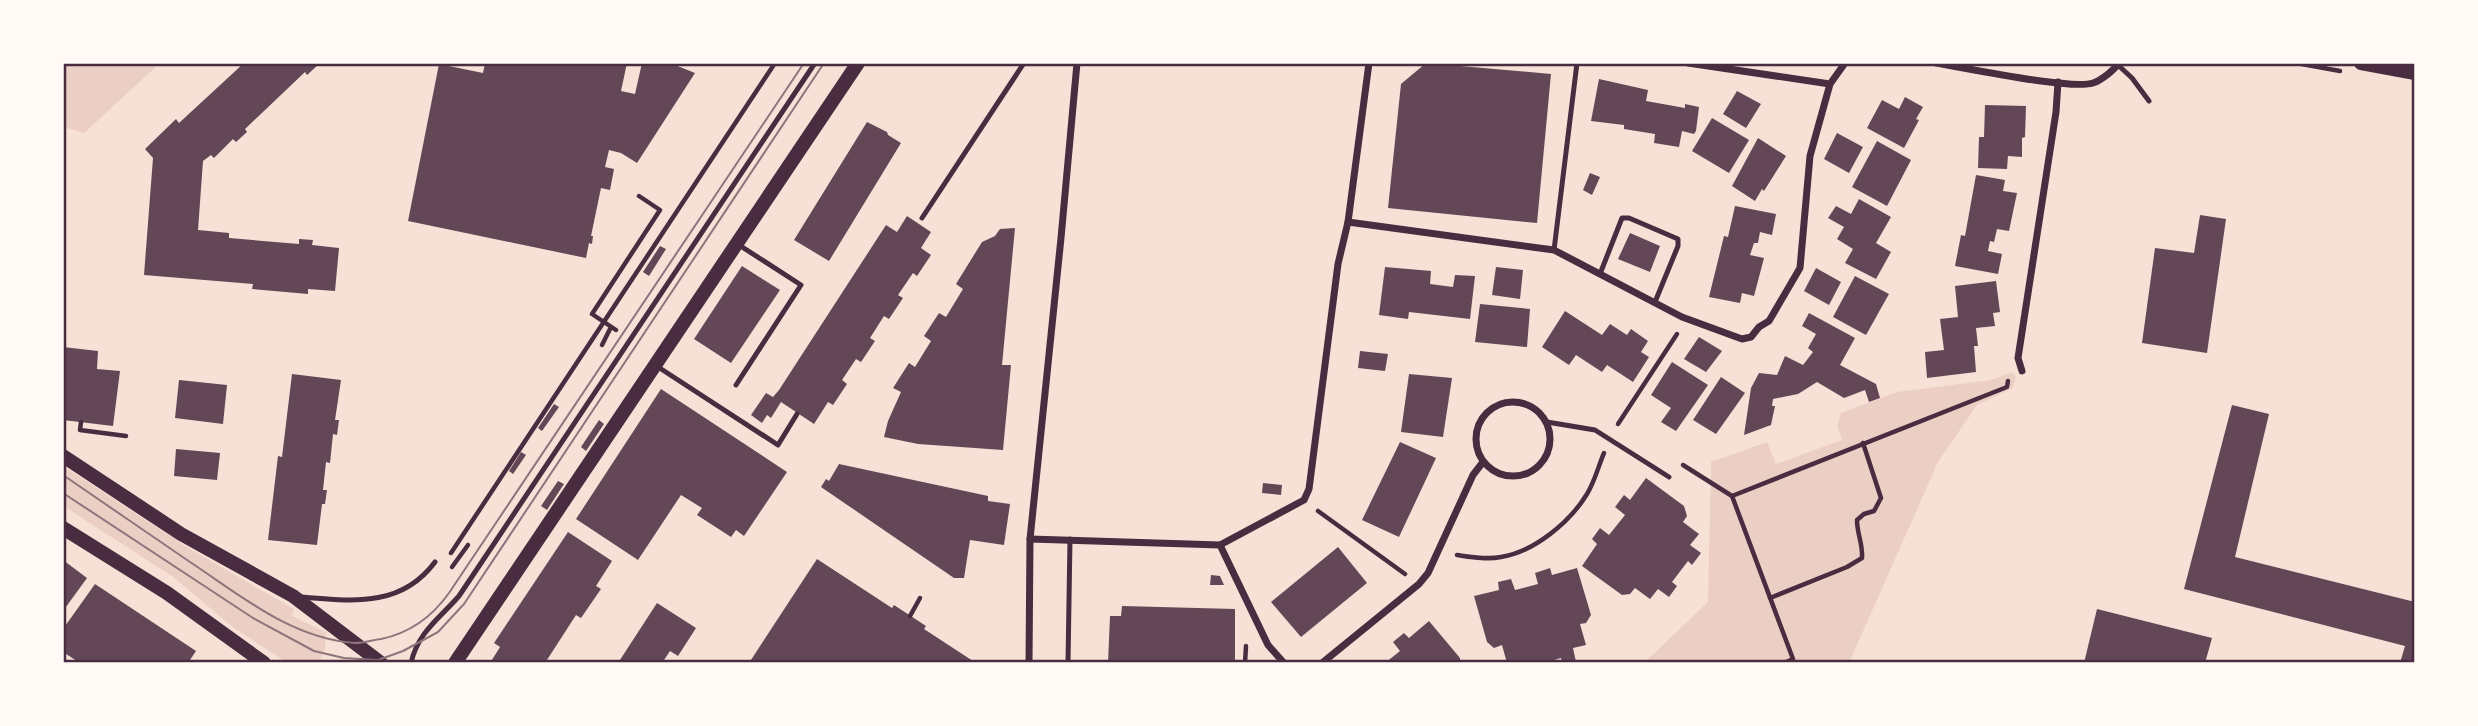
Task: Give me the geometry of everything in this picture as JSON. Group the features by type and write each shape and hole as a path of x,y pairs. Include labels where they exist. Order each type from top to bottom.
{"main road":[{"path":"455,663 858,63"},
{"path":"2361,63 2415,72"},
{"path":"63,456 181,534 293,596 381,663"},
{"path":"63,528 167,593 264,663"}],"street":[{"path":"1029,663 1030,539 1077,63"},
{"path":"1030,539 1220,545 1304,500 1308,489 1338,264 1348,222 1369,63"},
{"path":"1688,63 1830,85"},
{"path":"1348,222 1554,250 1687,318 1742,339 1751,337 1759,327 1769,321 1800,268 1810,156 1830,85 1845,63"},
{"path":"1936,63 2057,82 2094,83 2119,64"},
{"path":"2022,371 2018,358 2056,112 2057,82"},
{"path":"1517,401 1529,405 1539,412 1546,422 1550,434 1545,457 1538,467 1527,473 1503,475 1483,462 1477,451 1475,438 1483,415 1504,402 1517,401"},
{"path":"1322,663 1419,584 1428,573 1473,475 1483,462"},
{"path":"1220,545 1268,645 1284,663"}],"lane":[{"path":"411,663 415,645 459,596 815,63"},
{"path":"922,218 1024,63"},
{"path":"1554,250 1577,63"},
{"path":"2119,64 2149,102"},
{"path":"1600,274 1622,218 1629,218 1678,239 1678,246 1654,302"},
{"path":"736,385 801,285 737,243"},
{"path":"655,365 778,445 797,414"},
{"path":"1546,422 1595,429 1669,477"},
{"path":"1068,663 1070,539"},
{"path":"293,596 352,601 377,598 404,591 423,578 435,562"}],"path":[{"path":"445,561 775,63"},
{"path":"630,339 592,314 660,210 639,196"},
{"path":"1618,424 1687,318"},
{"path":"1784,663 1793,659 1732,496 2007,387 2008,379"},
{"path":"81,422 80,430 126,436"},
{"path":"1436,554 1499,558 1517,554 1532,545 1572,514 1586,496 1599,472 1610,440"},
{"path":"1770,598 1847,567 1862,558 1863,546 1857,532 1857,520 1874,510 1881,498 1863,443"},
{"path":"1304,500 1419,584"},
{"path":"910,616 920,598"}],"shaded area":[{"path":"63,63 160,63 84,133 63,127"},
{"path":"2012,372 2016,376 2013,388 1977,405 1938,462 1849,663 1644,663 1708,602 1711,462 1767,442 1776,464 1842,440 1837,426 1841,413 1897,392 1991,380"},
{"path":"63,466 190,549 294,609 292,616 326,632 325,649 319,663 288,663 234,628 172,576 63,506"}],"building":[{"path":"244,63 318,65 307,75 305,72 245,129 247,132 236,142 233,139 214,158 211,155 203,161 198,230 229,233 229,238 299,244 299,239 313,240 312,245 339,248 335,291 308,289 308,294 252,289 253,284 144,275 153,158 145,149 176,119 179,123"},
{"path":"485,63 627,63 621,91 635,94 642,63 670,63 695,73 637,163 621,153 609,150 605,167 614,169 610,190 601,188 591,236 592,244 589,243 586,258 408,221 439,64 483,73"},
{"path":"1426,63 1551,74 1537,223 1388,208 1401,84"},
{"path":"1599,79 1648,90 1646,101 1685,108 1685,104 1699,107 1696,131 1694,134 1682,131 1679,147 1654,143 1655,134 1624,129 1624,125 1591,121"},
{"path":"1737,91 1761,104 1746,128 1723,114"},
{"path":"1905,97 1923,107 1904,148 1867,128 1882,100 1899,109"},
{"path":"1985,105 2026,106 2022,157 2008,156 2007,169 1978,168 1979,137 1984,137"},
{"path":"1712,118 1749,140 1729,173 1692,151"},
{"path":"867,122 901,143 829,261 794,240"},
{"path":"1837,133 1863,147 1849,173 1824,159"},
{"path":"1758,138 1786,156 1755,201 1732,186"},
{"path":"1877,141 1911,160 1887,206 1852,187"},
{"path":"1590,173 1600,177 1592,195 1583,190"},
{"path":"1976,175 2005,180 2003,191 2017,193 2009,231 1997,229 1994,242 1990,241 1988,251 2002,254 1998,274 1955,266 1961,235 1965,236"},
{"path":"1859,199 1891,217 1876,243 1891,252 1876,279 1845,263 1853,249 1837,239 1844,227 1828,218 1836,206 1851,214"},
{"path":"1735,206 1776,214 1772,235 1760,232 1758,243 1754,243 1750,255 1764,258 1754,296 1742,293 1740,303 1709,297 1724,236 1728,237"},
{"path":"2200,215 2226,219 2207,353 2142,343 2155,248 2194,253"},
{"path":"907,216 931,232 921,248 931,255 917,276 913,273 898,295 903,298 889,319 884,316 870,338 875,341 861,362 856,359 842,380 847,384 833,405 828,402 814,424 781,402 771,418 767,415 762,423 751,415 766,393 773,397 779,390 886,225 897,232"},
{"path":"1015,228 1002,365 1011,365 1003,450 918,444 884,437 901,392 893,388 909,363 915,367 931,341 924,336 939,313 946,317 963,289 956,284 982,242 995,236 1000,229"},
{"path":"1630,233 1660,246 1650,272 1618,259"},
{"path":"660,246 666,249 649,276 643,272"},
{"path":"742,266 780,290 731,363 694,339"},
{"path":"1385,267 1431,271 1430,284 1453,287 1455,275 1475,276 1470,319 1409,312 1408,319 1379,315"},
{"path":"1496,267 1523,270 1520,299 1492,295"},
{"path":"1816,268 1841,282 1829,305 1804,291"},
{"path":"1855,276 1889,294 1866,335 1833,317"},
{"path":"1996,281 2000,312 1993,313 1995,326 1976,328 1976,372 1927,378 1925,352 1944,350 1940,319 1958,317 1955,286"},
{"path":"1480,304 1530,309 1527,347 1475,342"},
{"path":"1565,311 1602,335 1610,324 1627,335 1631,329 1648,341 1641,352 1649,357 1633,382 1607,365 1602,372 1576,355 1569,365 1542,347"},
{"path":"1809,313 1855,338 1840,365 1876,384 1880,398 1869,402 1865,390 1844,398 1817,382 1798,394 1773,399 1772,406 1775,406 1771,425 1744,435 1751,388 1759,373 1777,375 1785,356 1803,365 1813,352 1808,348 1816,334 1802,326"},
{"path":"1699,337 1722,351 1706,372 1684,359"},
{"path":"63,347 98,351 97,369 120,371 113,426 63,420"},
{"path":"1360,351 1388,354 1385,371 1358,368"},
{"path":"1672,362 1708,385 1676,431 1661,422 1671,408 1651,395"},
{"path":"292,374 341,380 335,420 339,420 337,435 333,434 330,463 326,462 323,490 327,490 325,504 322,504 317,545 268,540 278,456 282,457"},
{"path":"1409,374 1452,378 1443,437 1401,432"},
{"path":"1721,377 1745,393 1716,434 1693,420"},
{"path":"179,380 227,385 223,424 175,418"},
{"path":"661,389 787,472 744,536 736,530 731,537 697,515 702,508 681,495 638,560 576,519"},
{"path":"554,404 559,407 542,431 538,428"},
{"path":"2232,405 2269,414 2235,557 2415,602 2415,663 2400,663 2405,646 2184,589"},
{"path":"599,420 604,424 586,451 581,447"},
{"path":"1400,442 1436,458 1399,537 1362,520"},
{"path":"176,449 220,453 217,480 174,476"},
{"path":"521,452 526,455 513,474 509,471"},
{"path":"839,464 988,496 988,501 1010,504 1004,545 970,540 964,578 954,578 821,487 826,479 829,481"},
{"path":"1646,478 1684,506 1687,516 1683,522 1699,534 1690,545 1701,553 1692,565 1688,561 1672,582 1677,586 1669,597 1658,589 1650,599 1635,588 1630,594 1622,595 1582,566 1597,544 1592,539 1600,528 1609,535 1625,515 1615,507 1624,495 1630,500"},
{"path":"558,481 564,484 547,510 541,506"},
{"path":"1263,483 1282,485 1281,495 1262,493"},
{"path":"568,532 612,561 596,586 601,589 581,618 576,615 545,663 490,663 500,647 494,643"},
{"path":"1338,547 1367,583 1301,637 1271,602"},
{"path":"817,559 892,608 894,605 926,626 924,629 976,663 749,663"},
{"path":"63,560 87,578 63,611"},
{"path":"1550,568 1552,575 1577,568 1591,615 1586,623 1580,624 1586,645 1573,648 1576,662 1572,663 1562,663 1561,658 1544,663 1507,663 1502,645 1494,648 1487,642 1474,596 1499,590 1498,582 1511,579 1515,590 1538,584 1535,573"},
{"path":"1211,575 1220,576 1224,585 1210,585"},
{"path":"95,584 196,651 188,663 80,663 63,652 63,629"},
{"path":"657,603 696,628 678,656 670,651 662,663 618,663"},
{"path":"1122,606 1235,609 1235,663 1108,663 1110,616 1121,616"},
{"path":"2097,609 2212,638 2205,663 2084,663"},
{"path":"1429,621 1460,658 1460,663 1385,663 1400,651 1393,642 1404,633 1409,638"}],"tram line":[{"path":"63,475 248,601 288,624 332,640 355,643 381,639 411,628 428,617 449,593 804,63"},
{"path":"63,493 253,618 314,651 344,658 378,660 403,651 438,632 464,604 824,63"}]}
